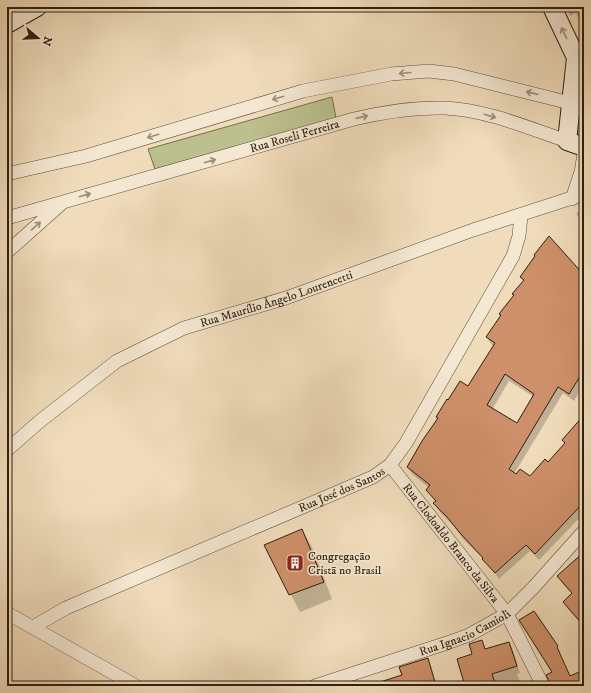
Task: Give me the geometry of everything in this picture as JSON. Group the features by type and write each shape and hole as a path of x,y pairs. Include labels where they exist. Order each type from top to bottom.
{"street":[{"path":"7,24 37,7"},
{"path":"552,7 584,74"},
{"path":"566,141 577,105 576,58"},
{"path":"7,174 86,156 303,91 391,74 429,71 454,74 577,105"},
{"name":"Rua Roseli Ferreira","path":"7,218 66,200 384,112 445,108 481,114 517,124 584,147"},
{"name":"Rua Maurílio Ângelo Lourencetti","path":"7,450 40,421 117,361 184,328 286,298 473,230 521,216 578,196 584,154"},
{"path":"7,252 66,200"},
{"name":"Rua José dos Santos","path":"33,627 73,605 373,477 390,464 406,444 513,256 519,236 521,216"},
{"name":"Rua Clodoaldo Branco da Silva","path":"390,464 507,614 543,686"},
{"name":"Rua Ignacio Camioli","path":"315,686 462,637 491,624 507,614 533,588 584,531"},
{"path":"7,613 136,686"}],"green space":[{"path":"332,97 336,118 155,169 148,149"}],"building":[{"path":"549,236 584,275 584,370 569,394 558,387 509,469 516,474 520,469 530,476 545,459 548,462 565,443 562,440 584,415 584,502 535,554 526,545 495,573 433,503 436,501 426,490 430,485 407,467 422,441 438,418 436,417 447,399 448,400 460,381 468,386 495,343 486,337 501,315 499,314 514,295 512,294 524,280 520,277 535,256 534,255","holes":["505,374 534,394 517,423 487,405"]},
{"name":"Congregação Cristã no Brasil","path":"302,529 324,582 289,595 264,545"},
{"path":"584,552 584,626 563,602 572,593 557,576"},
{"path":"534,611 558,646 557,647 570,676 584,670 584,686 551,686 546,675 552,672 519,620"},
{"path":"482,640 485,649 509,642 517,666 492,674 496,686 465,686 457,659 472,654 469,644"},
{"path":"428,658 436,686 378,686 377,683 402,675 399,667"}],"place":[{"name":"Congregação Cristã no Brasil","path":"295,563"}]}
